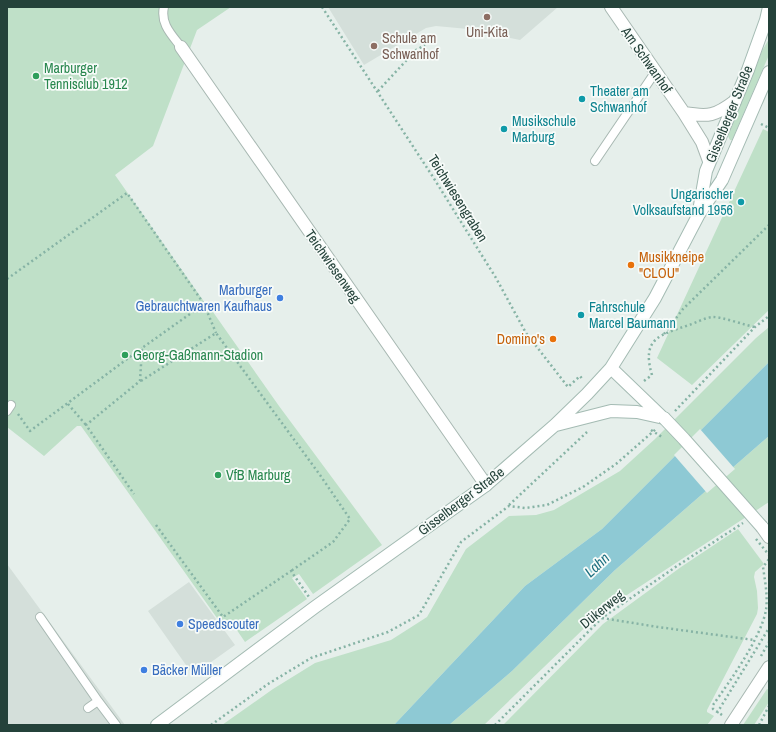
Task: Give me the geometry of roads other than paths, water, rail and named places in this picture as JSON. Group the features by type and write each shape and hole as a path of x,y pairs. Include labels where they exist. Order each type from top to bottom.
{"main road":[{"name":"Am Schwanhof","path":"611,7 684,113 702,142 709,161"},
{"name":"Gisselberger Straße","path":"699,214 704,179 709,161 748,70 767,18 769,7"},
{"name":"Teichwiesenweg","path":"181,47 486,485"},
{"name":"Gisselberger Straße","path":"157,725 315,607 486,485 555,425 587,394 611,368 655,298 699,214 722,180 769,72"},
{"path":"684,113 708,115 720,111 734,100"},
{"path":"611,368 669,415 684,439 762,527 769,537"},
{"path":"555,425 611,411 669,415"},
{"path":"730,725 769,667"}],"lane":[{"path":"164,7 162,17 166,28 181,47"},
{"path":"595,161 656,71"},
{"path":"40,617 116,725"},
{"path":"88,708 98,701"}],"water":[{"name":"Lahn","path":"769,362 769,436 615,570 512,671 449,725 394,725 525,586 602,529"}],"place":[{"name":"Uni-Kita","path":"487,17"},
{"name":"Schule am Schwanhof","path":"374,46"},
{"name":"Marburger Tennisclub 1912","path":"36,76"},
{"name":"Theater am Schwanhof","path":"582,99"},
{"name":"Musikschule Marburg","path":"504,129"},
{"name":"Ungarischer Volksaufstand 1956","path":"741,202"},
{"name":"Musikkneipe \"CLOU\"","path":"631,265"},
{"name":"Marburger Gebrauchtwaren Kaufhaus","path":"280,298"},
{"name":"Fahrschule Marcel Baumann","path":"581,315"},
{"name":"Domino's","path":"553,339"},
{"name":"Georg-Gaßmann-Stadion","path":"125,355"},
{"name":"VfB Marburg","path":"218,475"},
{"name":"Speedscouter","path":"180,624"},
{"name":"Bäcker Müller","path":"144,670"}]}
